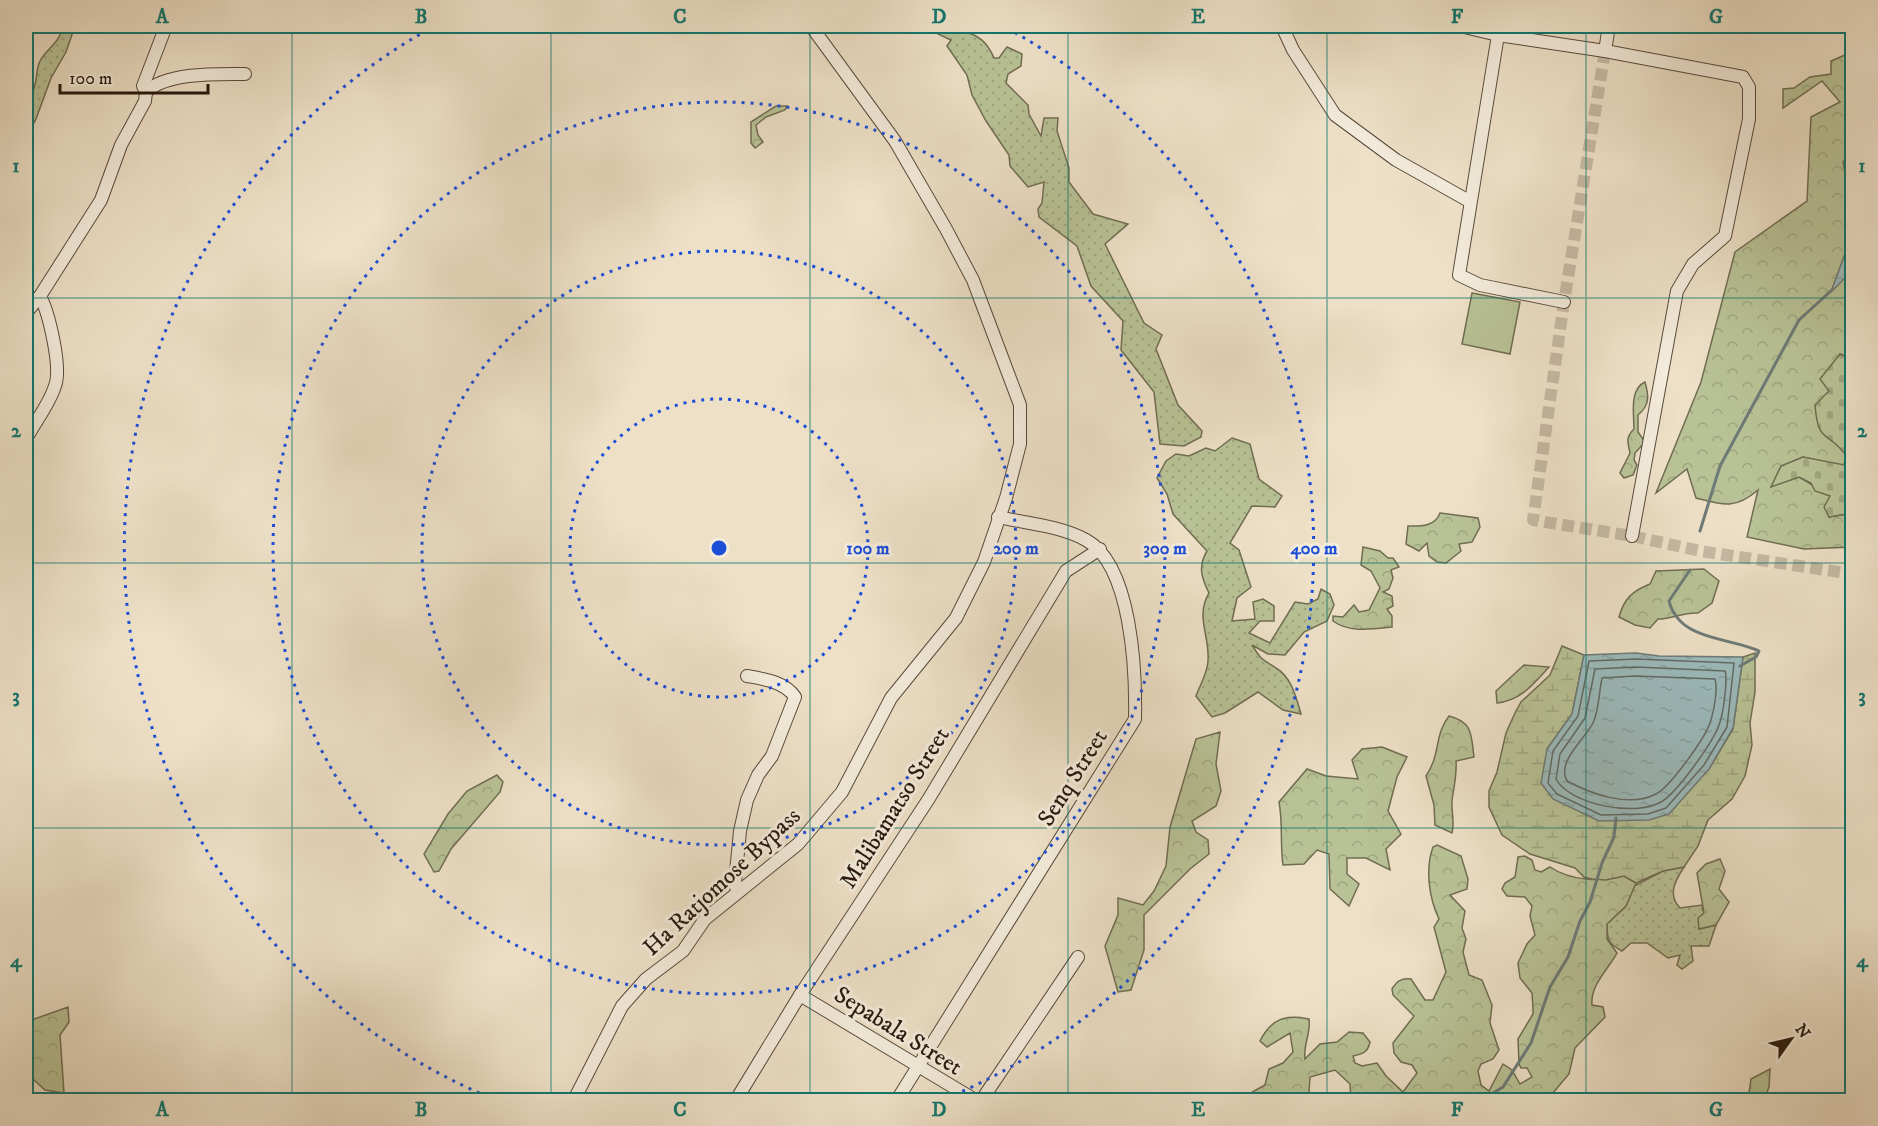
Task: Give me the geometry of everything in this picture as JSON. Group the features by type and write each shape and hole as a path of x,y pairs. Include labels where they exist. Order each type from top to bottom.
{"street":[{"path":"146,92 143,86 166,26"},
{"name":"Ha Ratjomose Bypass","path":"574,1101 622,1006 646,979 683,951 705,919 737,891 768,871 798,844 842,792 891,698 956,618 984,562 1019,453 1022,424 1020,405 1004,357 973,280 895,141 811,26"},
{"path":"1461,26 1498,35 1720,71 1743,77 1749,87 1749,119 1725,236 1693,264 1677,291 1632,536"},
{"path":"1605,51 1609,26"},
{"path":"1285,27 1293,50 1335,115 1396,160 1469,201"},
{"path":"1498,35 1469,201 1459,275 1480,285 1564,302"},
{"path":"26,313 40,296 101,200 121,145 146,92 154,84 197,74 245,74"},
{"path":"26,439 56,386 54,348 40,296"},
{"path":"998,517 1084,539 1100,549"},
{"name":"Malibamatso Street","path":"736,1101 800,995 928,800 1066,571 1100,549"},
{"name":"Senq Street","path":"897,1101 916,1067 1135,719 1136,670 1128,621 1115,578 1100,549"},
{"path":"737,891 735,883 740,831 747,800 758,776 772,756 795,697 789,689 765,679 747,676"},
{"name":"Sepabala Street","path":"800,995 916,1067 977,1101 983,1098 1078,957"}],"green space":[{"path":"62,26 75,26 66,52 51,78 36,119 26,138 26,95 32,93 40,61 57,41"},
{"path":"961,26 963,31 982,40 994,58 999,58 1007,47 1022,54 1021,66 1008,74 1006,83 1028,105 1029,114 1041,136 1044,118 1058,118 1057,131 1069,168 1069,182 1093,214 1128,224 1105,244 1144,323 1162,335 1156,349 1178,405 1202,431 1201,437 1184,446 1160,444 1154,392 1121,350 1123,321 1091,286 1077,246 1039,217 1038,209 1042,203 1044,182 1028,187 1010,166 1009,155 972,95 967,75 947,46 951,40 938,34 936,28"},
{"path":"1852,52 1852,147 1843,162 1848,192 1852,187 1852,247 1846,251 1832,290 1852,271 1852,359 1840,354 1834,365 1830,392 1830,406 1836,434 1847,457 1843,466 1803,457 1781,466 1772,486 1799,477 1831,496 1829,517 1852,513 1852,547 1804,549 1747,537 1758,490 1742,501 1728,504 1696,498 1687,469 1656,493 1701,382 1735,252 1807,201 1811,117 1840,102 1822,81 1783,108 1783,89 1794,88 1810,77 1831,74 1831,61"},
{"path":"776,106 787,106 785,110 766,117 756,125 758,135 763,142 755,148 751,143 751,122"},
{"path":"1472,293 1520,302 1510,354 1462,344"},
{"path":"1840,354 1852,359 1852,513 1829,517 1824,507 1830,496 1815,491 1811,483 1799,477 1771,487 1781,466 1803,457 1844,465 1847,457 1822,432 1816,418 1815,405 1829,391 1820,379"},
{"path":"1645,382 1648,400 1645,408 1638,415 1638,432 1645,442 1635,453 1634,460 1637,465 1633,475 1624,478 1620,473 1630,453 1628,440 1634,429 1634,396 1640,385"},
{"path":"1232,438 1250,444 1259,479 1282,496 1275,507 1252,506 1230,543 1239,550 1251,587 1237,598 1232,621 1255,619 1253,602 1263,599 1274,606 1274,621 1260,621 1249,633 1270,643 1295,602 1308,604 1318,599 1321,589 1330,594 1334,605 1327,621 1304,632 1285,655 1268,654 1252,645 1262,659 1286,677 1293,688 1301,714 1283,710 1258,692 1225,713 1212,717 1196,696 1208,665 1203,610 1209,593 1202,577 1204,556 1207,551 1173,514 1167,494 1157,478 1166,461 1176,454 1189,456 1206,448 1215,451"},
{"path":"1440,513 1478,518 1480,527 1472,542 1459,544 1461,551 1446,563 1437,562 1429,556 1427,543 1419,551 1406,544 1408,526 1422,526 1431,523 1438,518"},
{"path":"1363,547 1380,551 1388,558 1393,558 1399,567 1391,570 1393,578 1389,589 1383,592 1392,596 1393,606 1387,609 1392,616 1392,627 1354,629 1333,621 1333,616 1343,617 1354,605 1359,612 1369,610 1380,588 1371,571 1361,565"},
{"path":"1704,569 1719,581 1712,603 1698,613 1658,619 1650,628 1635,625 1619,617 1626,600 1650,584 1656,571"},
{"path":"1562,646 1584,655 1572,714 1547,749 1709,769 1733,729 1743,657 1755,653 1755,692 1750,723 1752,745 1745,776 1732,799 1708,820 1698,846 1684,867 1663,871 1636,883 1624,876 1606,880 1592,879 1584,877 1575,868 1530,854 1502,835 1489,807 1489,791 1497,772 1506,733 1521,702 1550,675"},
{"path":"1524,665 1549,667 1520,695 1497,703 1496,691"},
{"path":"1449,716 1467,726 1474,757 1456,761 1452,800 1452,833 1435,825 1434,805 1426,776 1434,760 1441,730"},
{"path":"1220,732 1216,764 1221,791 1216,806 1192,821 1196,832 1208,840 1209,854 1190,869 1144,915 1144,950 1131,990 1118,992 1105,946 1118,915 1118,898 1143,905 1154,891 1166,866 1170,827 1196,739"},
{"path":"1382,747 1407,757 1397,777 1388,811 1401,834 1386,849 1390,870 1366,858 1347,858 1347,874 1359,884 1349,906 1330,889 1329,854 1317,850 1304,864 1283,865 1279,802 1307,769 1326,776 1358,779 1352,760 1362,749"},
{"path":"497,775 503,782 500,792 451,849 439,871 434,872 424,854 448,814 467,791"},
{"path":"1437,845 1461,856 1468,879 1467,889 1450,895 1465,911 1462,928 1466,939 1463,952 1469,975 1482,980 1492,1005 1490,1023 1499,1050 1493,1059 1481,1064 1478,1071 1481,1085 1489,1091 1503,1064 1512,1070 1520,1084 1532,1077 1527,1068 1521,1068 1519,1064 1518,1039 1533,1014 1533,1008 1532,993 1520,978 1518,963 1527,944 1535,935 1530,916 1532,906 1525,897 1507,896 1502,889 1505,883 1515,877 1518,857 1525,856 1532,860 1535,870 1541,872 1550,867 1576,878 1605,879 1624,876 1636,883 1626,906 1607,924 1607,939 1617,953 1597,984 1592,998 1592,1005 1603,1007 1605,1017 1575,1048 1569,1074 1547,1100 1351,1100 1350,1084 1335,1070 1310,1077 1309,1092 1302,1099 1330,1100 1266,1100 1247,1095 1265,1085 1269,1069 1283,1063 1293,1052 1290,1033 1267,1047 1260,1041 1274,1023 1293,1017 1309,1019 1305,1059 1320,1044 1337,1042 1349,1032 1363,1033 1370,1042 1364,1052 1353,1056 1355,1063 1362,1066 1377,1063 1386,1076 1403,1092 1417,1073 1412,1065 1401,1062 1394,1053 1393,1043 1414,1016 1393,995 1392,989 1400,981 1411,979 1425,1000 1433,1000 1446,972 1434,927 1439,919 1429,883 1429,865 1433,847"},
{"path":"1720,859 1725,871 1719,889 1729,902 1716,925 1699,929 1698,918 1704,913 1697,873 1706,864"},
{"path":"1684,867 1675,883 1674,898 1680,908 1702,905 1704,914 1699,929 1716,925 1709,946 1691,946 1693,961 1682,969 1677,965 1680,955 1668,958 1647,943 1631,943 1622,951 1614,946 1608,937 1607,924 1626,906 1634,886 1663,871"},
{"path":"68,1007 69,1022 60,1035 64,1093 45,1090 32,1078 26,1077 26,1022"},
{"path":"1770,1069 1769,1087 1764,1100 1748,1100 1751,1079"}],"water":[{"path":"1852,247 1852,271 1831,292 1846,251"},
{"path":"1636,653 1659,656 1743,657 1733,728 1709,769 1669,814 1649,820 1599,821 1553,799 1541,783 1547,749 1572,714 1584,655"}],"waterway":[{"path":"1700,531 1720,466 1799,320 1833,289"},
{"path":"1690,570 1669,601 1675,614 1683,624 1694,631 1759,651 1756,657 1740,666"},
{"path":"1482,1100 1503,1087 1531,1043 1550,987 1568,957 1580,921 1590,902 1602,863 1614,837 1616,818"},
{"path":"1364,1100 1377,1100"},
{"path":"1385,1100 1403,1100"}],"tunnel":[{"path":"1605,51 1564,302 1533,520 1632,536 1700,551 1852,574"}]}
